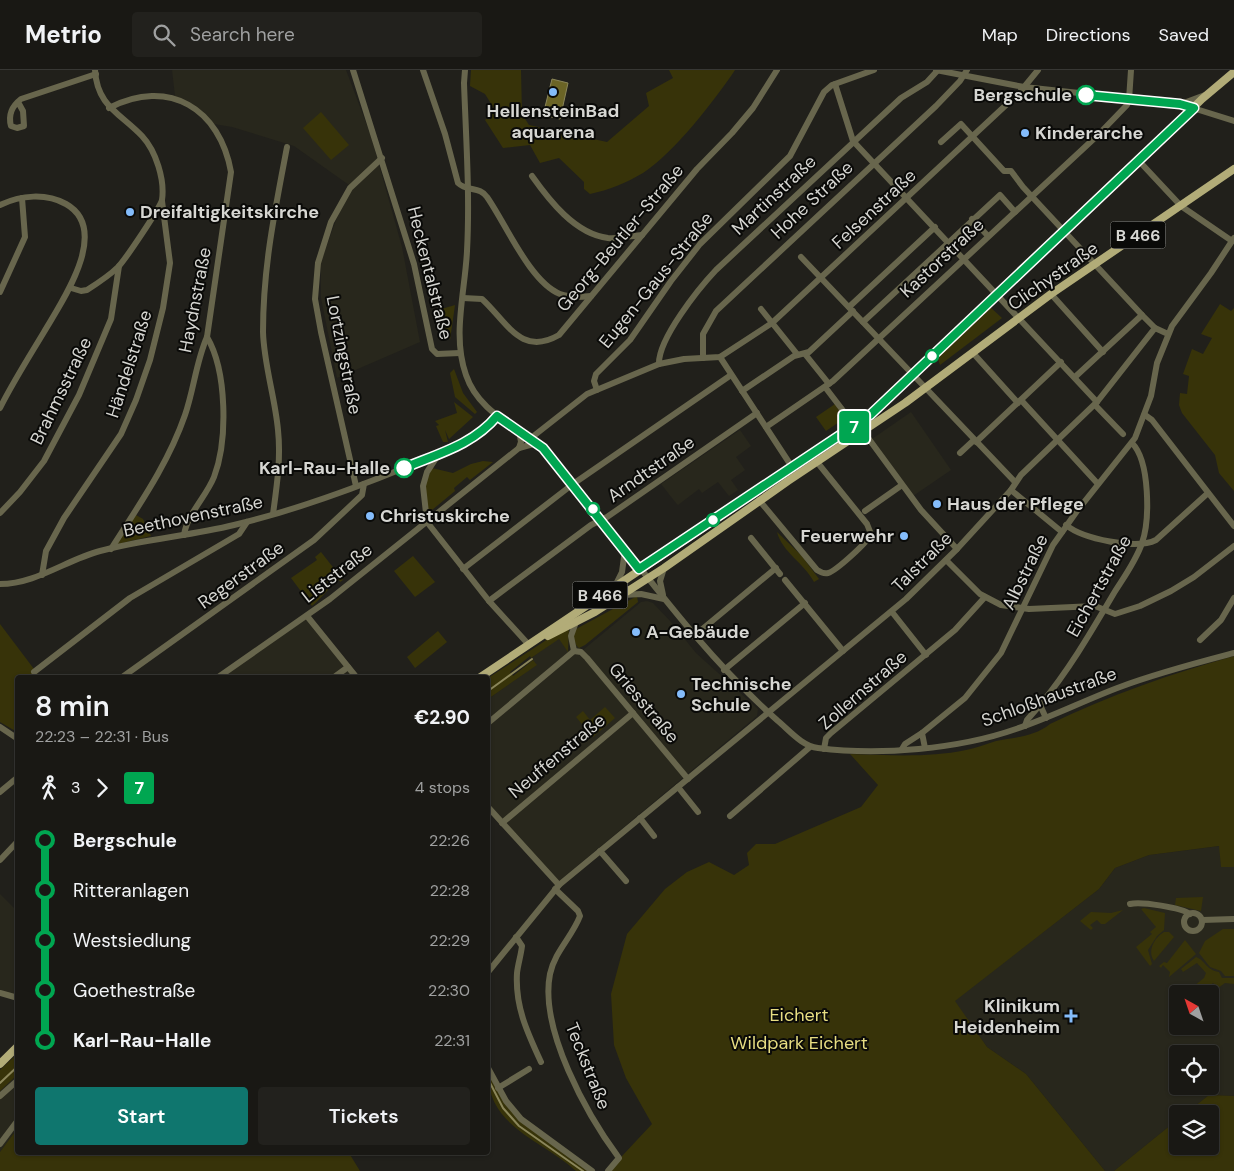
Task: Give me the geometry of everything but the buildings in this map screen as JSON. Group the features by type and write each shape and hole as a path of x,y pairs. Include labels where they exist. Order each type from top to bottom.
{"main road":[{"name":"B 466","path":"484,675 616,584 857,426 1139,161 1207,94 1234,72"},
{"name":"Clichystraße","path":"531,643 576,622 664,568 759,500 905,404 1051,294 1234,170"},
{"path":"897,390 905,394 905,404"},
{"path":"0,1064 15,1049"}],"street":[{"name":"Heckentalstraße","path":"353,70 414,264 432,349 437,354 460,352 466,375 473,390 485,406 537,443 573,484 639,569"},
{"path":"423,70 445,134 456,178 461,186 469,190 482,191 506,230 549,289 568,296 591,296"},
{"path":"460,352 469,190 465,70"},
{"name":"Georg-Beutler-Straße","path":"463,298 482,299 510,330 534,343 546,342 560,334 697,169 742,120 777,70"},
{"name":"Eugen-Gaus-Straße","path":"597,390 594,380 596,374 630,340 674,276 700,244 790,156 824,92 835,84 874,70"},
{"path":"937,70 966,73 1024,88 1180,104 1234,121"},
{"name":"Martinstraße","path":"659,364 661,353 674,327 705,282 853,141 901,98 927,82 937,70"},
{"name":"Felsenstraße","path":"720,357 772,323 1024,88 1038,70"},
{"path":"1129,100 1131,70"},
{"path":"18,102 45,90 96,72 102,97 109,108"},
{"name":"Hohe Straße","path":"704,358 703,334 716,310 936,106 966,73"},
{"path":"835,84 853,141 998,293 1018,318 1062,362 1123,434"},
{"path":"1180,104 1207,94"},
{"name":"Haydnstraße","path":"109,108 128,100 145,97 173,98 196,108 216,128 226,148 231,172 207,337 202,349 186,413 170,453 155,482 111,549"},
{"name":"Kastorstraße","path":"766,427 827,385 1099,134 1129,100"},
{"name":"Händelstraße","path":"42,575 46,551 64,518 121,434 136,400 150,360 163,308 170,263 160,174 153,154 142,137 109,108"},
{"path":"941,142 961,124 1004,172 1011,171 1064,232 1142,315 1155,328 1168,334"},
{"path":"273,514 280,467 279,439 265,350 265,280 270,231 287,147"},
{"name":"Lortzingstraße","path":"356,486 315,298 318,263 331,222 350,188 382,158"},
{"path":"1139,161 1181,206 1233,240"},
{"path":"532,176 568,218 583,229 608,238 642,235"},
{"path":"863,322 1000,195 1015,212"},
{"path":"0,205 22,198 42,196 57,199 70,206 77,214 84,237 83,253 71,288 0,408"},
{"path":"0,292 25,237 22,198"},
{"path":"71,288 81,291 87,290 119,266 162,201"},
{"path":"972,219 988,236"},
{"path":"742,391 797,354 805,354 935,227"},
{"name":"Albstraße","path":"902,749 907,743 954,709 984,677 1006,644 1046,558 1066,525 1132,443 1145,415 1157,363 1168,334 1176,319 1194,297 1233,240"},
{"path":"801,257 912,376 1015,482"},
{"name":"Brahmsstraße","path":"0,513 20,492 44,461 79,395 111,319 119,266"},
{"path":"1051,294 1103,352"},
{"path":"761,308 797,354"},
{"path":"1075,377 1142,315"},
{"name":"Talstraße","path":"490,970 557,887 892,612 946,560 1011,490 1015,482 1096,403 1155,328"},
{"path":"184,535 186,524 213,478 221,452 224,421 217,362 214,347 207,337"},
{"path":"973,353 1098,484"},
{"path":"805,354 857,426 864,431 936,528 957,549"},
{"path":"531,438 581,398 597,390 659,364 684,359 720,357 792,467"},
{"path":"960,453 1062,362"},
{"path":"463,570 573,484 731,376"},
{"name":"Arndtstraße","path":"489,601 591,525 602,520 757,413"},
{"path":"1145,415 1155,424 1234,526"},
{"name":"Beethovenstraße","path":"0,584 11,584 42,575 100,551 247,522 364,484 439,454 479,434 497,416"},
{"path":"519,430 521,442 519,448"},
{"name":"Liststraße","path":"222,675 306,616 519,448 537,443"},
{"name":"Eichertstraße","path":"1025,726 1027,720 1070,666 1105,610 1142,543 1147,516 1146,486 1141,458 1132,443"},
{"path":"439,454 427,472 422,486 427,522 489,601 531,643"},
{"path":"759,500 816,570 823,573 831,572 867,542 870,537 870,530 817,462"},
{"name":"Regerstraße","path":"125,675 314,540 362,495 364,484"},
{"path":"866,511 902,484"},
{"path":"1011,490 1062,532"},
{"path":"1066,525 1074,531 1098,539 1142,543 1156,540 1208,493"},
{"path":"34,672 130,598 239,534 247,522"},
{"path":"751,538 780,574"},
{"path":"946,560 985,597 1001,605 1022,609 1095,606 1118,614 1157,598 1194,577 1234,546"},
{"path":"616,584 622,572 624,550"},
{"path":"664,568 660,586 664,599"},
{"path":"694,636 776,568"},
{"path":"639,569 724,670 769,713 810,747"},
{"path":"785,580 843,651"},
{"path":"621,596 641,594 664,599"},
{"name":"Zollernstraße","path":"824,749 826,738 830,733 926,656 964,622 985,597"},
{"path":"1200,640 1221,620 1234,598"},
{"path":"724,670 805,603"},
{"name":"Zollernstraße","path":"892,612 926,656"},
{"path":"306,616 355,675"},
{"path":"490,721 574,651 571,636 576,622"},
{"name":"Griesstraße","path":"574,651 582,652 688,779"},
{"name":"Schloßhaustraße","path":"810,747 824,749 925,748 979,739 1025,726 1125,685 1234,652"},
{"path":"337,675 348,667"},
{"path":"1040,705 1046,718"},
{"name":"Neuffenstraße","path":"502,822 633,713"},
{"path":"0,727 15,737"},
{"path":"922,734 925,748"},
{"name":"Zollernstraße","path":"730,816 810,747"},
{"path":"0,792 15,780"},
{"path":"678,787 698,812"},
{"name":"Teckstraße","path":"490,809 580,916 560,948 552,968 549,986 551,1009 561,1050 581,1096 599,1130 619,1158 608,1171"},
{"path":"640,818 654,836"},
{"path":"0,860 15,844"},
{"path":"600,851 626,881"},
{"path":"1130,904 1145,902 1183,910 1187,916 1185,927 1192,931 1200,928 1202,920"},
{"path":"1187,916 1197,914 1202,920"},
{"path":"1202,920 1234,918"},
{"path":"516,937 522,946 517,976 518,1004 524,1025 541,1062"},
{"path":"0,993 15,997"},
{"path":"498,1088 529,1069"},
{"path":"490,1072 514,1112 524,1122 592,1171"},
{"path":"0,1096 15,1083"},
{"path":"0,1144 15,1124"}],"shaded area":[{"path":"172,70 346,70 371,136 402,247 420,342 337,378 321,298 321,261 349,185 294,146 232,127 214,124 203,112 175,96"},
{"path":"552,79 568,83 560,119 543,115"},
{"path":"911,412 951,470 913,496 872,439"},
{"path":"740,430 751,446 736,457 745,470 731,480 738,490 729,496 718,482 702,493 699,489 678,505 661,484"},
{"path":"641,602 653,603 696,653 758,709 757,716 558,882 490,805 490,698 536,665 531,658 559,638 568,651 576,645 583,650"},
{"path":"307,613 356,675 219,675"},
{"name":"Klinikum Heidenheim","path":"1220,846 1221,867 1234,867 1234,1096 1209,1095 1196,1105 1169,1105 1169,1126 1114,1171 1105,1171 1026,1074 987,1047 954,1001 1099,889 1115,868 1149,855"},
{"path":"0,894 15,909 15,997 0,993"},
{"path":"15,1077 15,1132 0,1152 0,1091"}],"green space":[{"path":"471,70 521,70 522,114 529,125 607,142 649,106 646,93 673,78 669,70 735,70 693,126 655,164 624,183 590,194 584,189 584,182 559,158 540,163 530,145 503,148 485,120 495,110 485,94 470,86"},
{"path":"321,112 349,145 331,160 303,128"},
{"path":"1220,304 1231,311 1234,308 1234,491 1219,473 1215,455 1182,413 1179,405 1180,393 1187,394 1189,376 1183,374 1192,349 1203,354 1212,338 1201,334"},
{"path":"455,305 450,340 438,310"},
{"path":"989,306 1002,318 940,365 937,356"},
{"path":"454,369 463,393 477,412 475,414 455,397 450,373"},
{"path":"454,402 473,417 449,439 445,430 448,442 443,442 436,426 439,425 435,421 457,413"},
{"path":"835,404 845,418 826,431 816,417"},
{"path":"483,461 493,462 470,480 467,477 454,488 455,491 432,510 428,509 424,486 432,468 453,473 471,464"},
{"path":"136,515 143,519 151,536 114,545"},
{"path":"777,532 801,555 819,579 814,582 805,569 783,546"},
{"path":"321,552 343,580 335,583 312,606 291,578 317,560 315,557"},
{"path":"413,556 435,582 415,597 394,571"},
{"path":"637,596 638,602 585,645 579,648 576,645 573,635 576,629"},
{"path":"0,624 38,675 15,675 15,731 0,722"},
{"path":"569,629 568,652 559,639 531,658 530,656 510,672 513,676 533,660 537,665 490,698 490,677 551,637"},
{"path":"438,631 447,642 415,668 407,657"},
{"name":"Eichert","path":"1234,656 1234,867 1221,867 1219,846 1149,855 1115,868 1099,889 955,1001 987,1047 1026,1074 1105,1171 608,1171 652,1124 626,1078 614,1045 611,994 627,934 665,889 687,872 709,862 734,875 749,865 747,853 756,844 775,844 861,807 878,785 850,754 908,755 952,753 996,741 1024,736 1037,732 1073,713 1118,694"},
{"path":"605,707 615,718 593,737 576,717 583,711 590,720"},
{"path":"1203,897 1201,911 1175,905 1176,898"},
{"path":"1141,909 1165,913 1164,930 1157,936 1148,950 1152,964 1150,966 1136,947 1152,934 1150,932 1156,927"},
{"path":"1123,910 1105,924 1101,924 1097,920 1090,925 1093,928 1091,930 1080,921 1091,912 1111,913"},
{"path":"1223,929 1234,929 1234,976 1225,976 1221,971 1210,967 1199,953 1205,941"},
{"path":"1164,932 1169,932 1174,937 1154,961 1151,949 1157,938"},
{"path":"1185,940 1196,954 1169,977 1170,972 1163,965 1161,968 1159,966 1164,962 1167,963"},
{"path":"1196,957 1211,969 1219,972 1222,978 1234,978 1234,984 1225,983 1219,987 1219,985 1213,983 1211,985 1195,985 1204,978 1206,973 1197,963 1183,972 1181,969"},
{"path":"15,1056 15,1077 0,1091 0,1070"},
{"path":"490,1077 505,1104 520,1121 588,1171 576,1171 520,1131 507,1120 497,1107 490,1092"},
{"path":"1209,1095 1234,1096 1234,1171 1114,1171 1169,1126 1169,1155 1219,1155 1219,1105 1196,1105"},
{"path":"15,1132 15,1155 350,1155 360,1171 0,1171 0,1152"}],"waterway":[{"path":"490,690 532,659"},
{"path":"0,1083 15,1069"},
{"path":"490,1083 503,1108 519,1126 583,1171"}],"bus line":[{"name":"7","path":"404,468 455,448 479,434 497,416 543,448 639,569 857,426 1194,108 1180,104 1086,95"}],"place":[{"name":"HellensteinBad aquarena","path":"553,92"},
{"name":"Bergschule","path":"1086,95"},
{"name":"Kinderarche","path":"1025,133"},
{"name":"Dreifaltigkeitskirche","path":"130,212"},
{"name":"Karl-Rau-Halle","path":"404,468"},
{"name":"Haus der Pflege","path":"937,504"},
{"name":"Christuskirche","path":"370,516"},
{"name":"Feuerwehr","path":"904,536"},
{"name":"A-Gebäude","path":"636,632"},
{"name":"Technische Schule","path":"681,694"},
{"name":"Klinikum Heidenheim","path":"1071,1016"}],"park label":[{"name":"Wildpark Eichert","path":"799,1043"}]}
